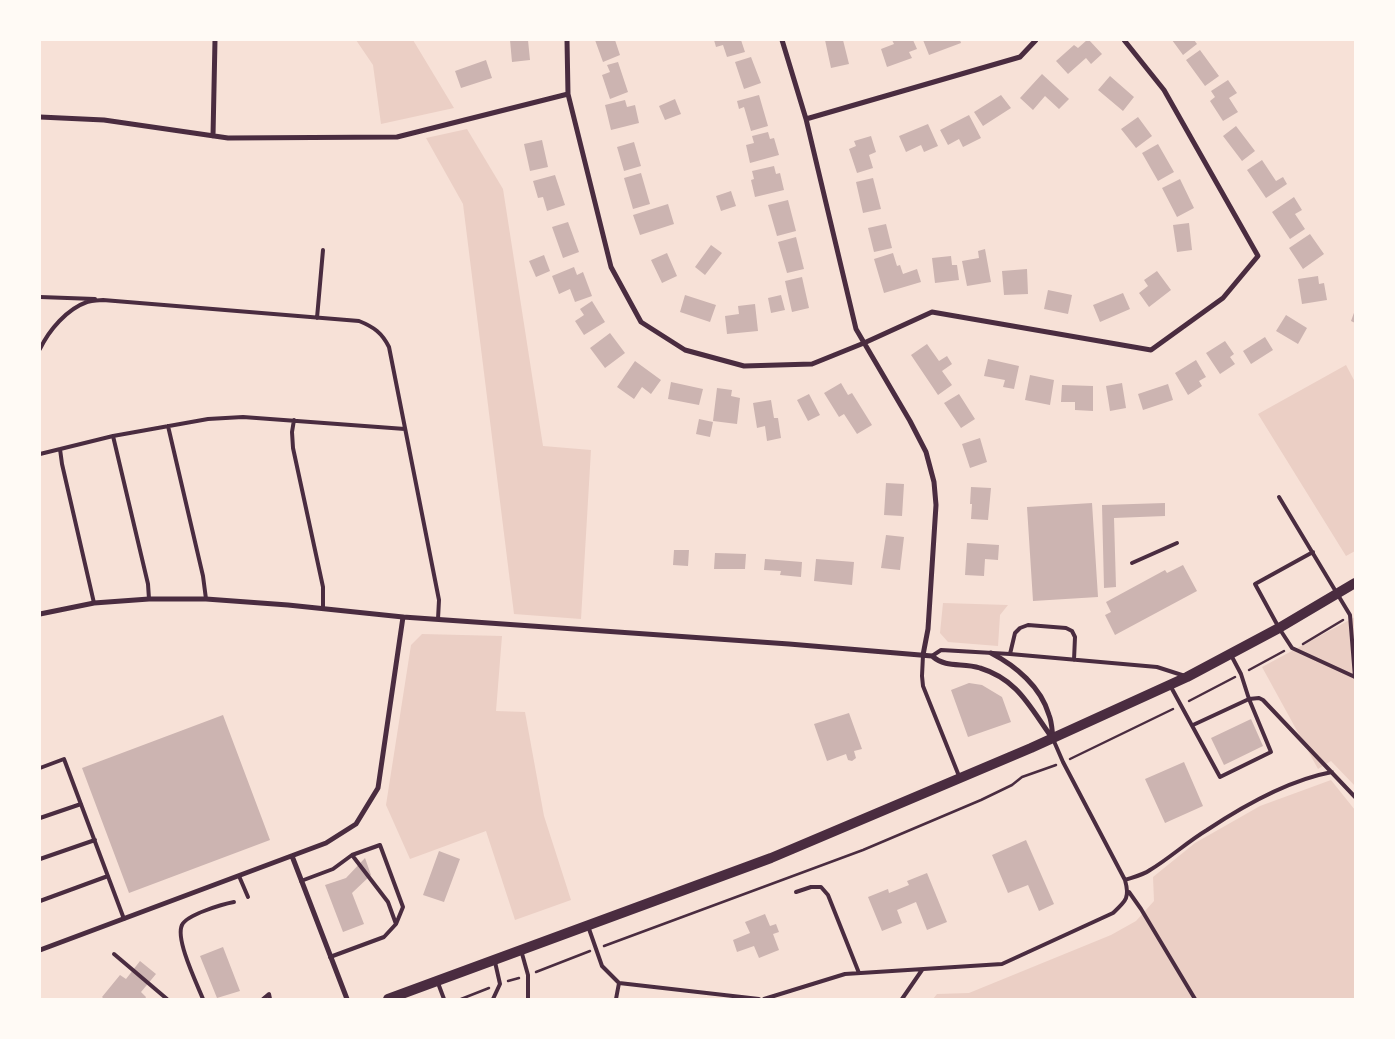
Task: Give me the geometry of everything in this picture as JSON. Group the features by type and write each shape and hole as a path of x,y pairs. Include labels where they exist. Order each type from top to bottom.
{"main road":[{"path":"388,999 771,858 1053,739 1187,677 1279,628 1355,582"}],"street":[{"path":"213,136 215,40"},
{"path":"567,40 568,94 611,267 641,322 685,350 744,366 812,364 932,312 1151,350 1223,298 1258,256 1164,90 1124,40"},
{"path":"782,40 806,119 856,329 926,452 934,482 936,505 928,629 923,655"},
{"path":"806,119 1020,57 1036,40"},
{"path":"40,117 104,120 228,138 397,137 568,94"},
{"path":"40,614 94,603 149,599 206,599 438,620 780,643 932,656 940,663 978,667 998,675 1015,686 1053,739"},
{"path":"40,950 326,843 356,824 378,788 403,617"},
{"path":"991,653 1007,661 1028,679 1040,695 1050,715 1053,739"},
{"path":"292,856 347,999"}],"lane":[{"path":"317,318 324,250"},
{"path":"40,296 359,321 371,326 384,338 389,347 439,600 438,620"},
{"path":"40,349 44,339 70,312 87,302 103,300"},
{"path":"40,454 113,436 208,419 294,420 405,429"},
{"path":"294,420 292,432 293,448 322,588 323,609"},
{"path":"168,426 203,576 206,599"},
{"path":"113,436 148,584 149,599"},
{"path":"60,449 94,603"},
{"path":"1279,497 1338,592 1350,615 1355,677 1292,648 1255,584 1313,552"},
{"path":"1132,563 1177,543"},
{"path":"1010,654 1014,634 1020,628 1028,625 1066,628 1072,631 1075,637 1074,660"},
{"path":"932,656 941,650 1010,654 1156,667 1187,677"},
{"path":"1170,685 1220,777 1271,752 1249,699 1241,674 1230,654"},
{"path":"923,655 923,686 960,778"},
{"path":"1193,725 1249,699 1259,698 1355,797"},
{"path":"1053,739 1063,762 1126,880 1129,892 1195,999"},
{"path":"40,768 64,759 124,919"},
{"path":"1126,880 1149,871 1206,830 1239,810 1318,774 1332,772"},
{"path":"40,818 80,804"},
{"path":"40,859 94,840"},
{"path":"301,881 333,869 352,855 380,845 403,907 396,924 384,937 330,957"},
{"path":"352,855 388,902 396,924"},
{"path":"40,901 108,876"},
{"path":"239,876 248,897"},
{"path":"796,892 811,887 821,887 828,895 859,973"},
{"path":"764,999 845,974 1002,964 1113,913 1124,902 1129,892"},
{"path":"203,999 182,944 181,926 186,919 234,902"},
{"path":"588,926 602,966 619,982 759,999"},
{"path":"521,950 528,975 528,999"},
{"path":"114,954 167,999"},
{"path":"493,999 500,984 495,960"},
{"path":"902,999 922,970"},
{"path":"437,981 444,999"},
{"path":"616,999 619,982"},
{"path":"263,999 269,994 270,999"}],"path":[{"path":"596,949 855,853 981,800 1012,785 1022,777 1063,762 1301,645 1350,615"}],"shaded area":[{"path":"356,40 413,40 454,108 381,124 373,65"},
{"path":"467,129 503,189 543,446 591,450 581,619 514,614 463,204 426,138"},
{"path":"1346,365 1355,382 1355,551 1346,556 1258,414"},
{"path":"943,603 1008,605 1000,615 998,646 948,642 940,633"},
{"path":"1355,617 1355,786 1331,761 1318,769 1262,667"},
{"path":"422,634 502,636 496,711 525,712 544,816 571,900 515,920 486,831 410,859 386,805 411,645"},
{"path":"1331,780 1355,810 1355,999 933,999 937,994 969,993 1111,935 1136,921 1154,901 1153,877 1195,843 1260,806"}],"building":[{"path":"510,40 528,40 530,60 512,62"},
{"path":"595,40 615,40 620,55 603,62"},
{"path":"714,40 741,40 745,52 727,57 723,45 716,47"},
{"path":"825,40 843,40 849,64 831,68"},
{"path":"892,40 913,40 917,49 909,52 912,58 887,67 881,49 894,44"},
{"path":"923,40 960,40 961,43 929,55"},
{"path":"1087,40 1102,54 1091,64 1086,58 1068,74 1056,61 1074,45 1078,48"},
{"path":"1172,40 1194,40 1197,44 1183,55"},
{"path":"1200,50 1219,76 1205,86 1186,60"},
{"path":"751,57 761,83 744,89 735,62"},
{"path":"486,60 492,78 461,88 455,71"},
{"path":"618,62 628,92 610,99 602,75 610,72 607,65"},
{"path":"1042,74 1069,99 1059,109 1045,96 1033,110 1020,98"},
{"path":"1110,76 1134,97 1123,111 1098,90"},
{"path":"1228,80 1237,93 1229,98 1238,112 1223,121 1210,101 1215,97 1211,91"},
{"path":"759,95 768,126 751,131 744,107 739,109 737,101"},
{"path":"1001,95 1011,108 983,126 974,112"},
{"path":"675,99 681,114 665,120 659,106"},
{"path":"625,100 627,107 635,105 639,123 611,130 605,105"},
{"path":"969,115 981,138 963,147 959,139 948,145 940,130"},
{"path":"1138,117 1152,136 1136,148 1121,129"},
{"path":"928,124 938,146 924,152 921,145 906,152 899,136"},
{"path":"1236,126 1255,151 1242,161 1223,136"},
{"path":"768,132 770,139 774,138 779,155 750,163 746,145 754,143 752,136"},
{"path":"871,136 876,152 869,155 873,168 857,173 849,149 856,146 854,141"},
{"path":"542,140 548,167 530,171 524,144"},
{"path":"634,142 641,166 624,171 617,147"},
{"path":"1158,144 1174,172 1158,181 1142,153"},
{"path":"1262,160 1276,181 1283,177 1287,184 1266,198 1247,170"},
{"path":"774,166 776,174 780,173 784,190 755,197 751,180 754,179 752,171"},
{"path":"641,173 650,204 633,209 624,178"},
{"path":"555,175 565,205 547,211 543,197 538,198 533,181"},
{"path":"873,178 881,209 863,213 856,182"},
{"path":"1180,179 1194,208 1177,217 1162,188"},
{"path":"731,191 736,206 721,211 716,196"},
{"path":"1294,197 1302,210 1295,214 1305,229 1290,239 1272,212"},
{"path":"788,200 796,231 777,236 768,205"},
{"path":"668,204 674,224 640,235 633,215"},
{"path":"568,222 579,252 563,258 552,227"},
{"path":"1189,223 1192,250 1177,252 1173,225"},
{"path":"886,224 892,248 874,252 868,228"},
{"path":"1310,234 1324,254 1303,269 1289,248"},
{"path":"796,237 804,269 787,273 778,242"},
{"path":"711,245 722,253 705,275 695,267"},
{"path":"985,249 991,282 967,286 962,261 979,258 978,251"},
{"path":"667,253 677,276 662,283 651,260"},
{"path":"893,253 897,266 900,265 903,274 917,269 921,282 884,293 874,259"},
{"path":"544,255 550,271 536,277 529,261"},
{"path":"951,256 952,265 957,265 959,280 935,283 932,258"},
{"path":"574,267 577,275 583,272 592,296 575,302 570,289 559,294 552,276"},
{"path":"1027,269 1028,294 1004,295 1002,271"},
{"path":"1157,271 1171,290 1149,307 1139,293 1148,286 1144,280"},
{"path":"1318,276 1319,284 1324,283 1327,300 1302,304 1298,279"},
{"path":"802,277 809,308 792,312 785,281"},
{"path":"1048,290 1072,295 1068,314 1044,309"},
{"path":"1123,293 1130,309 1100,322 1093,305"},
{"path":"685,295 716,305 710,322 680,312"},
{"path":"781,295 785,310 771,313 768,298"},
{"path":"592,301 605,322 584,335 575,321 584,315 580,309"},
{"path":"755,304 758,331 727,334 725,316 739,314 738,306"},
{"path":"1355,310 1355,323 1351,321"},
{"path":"1286,315 1307,328 1298,344 1276,331"},
{"path":"610,333 625,353 605,368 590,348"},
{"path":"1265,337 1273,350 1251,364 1243,351"},
{"path":"1225,341 1234,354 1230,357 1235,364 1220,374 1206,353"},
{"path":"927,344 939,361 947,356 952,364 942,371 952,385 938,395 911,355"},
{"path":"988,359 1019,366 1014,389 1003,387 1005,380 984,376"},
{"path":"1196,360 1206,377 1199,381 1202,386 1188,395 1175,373"},
{"path":"635,361 661,380 651,394 642,387 634,399 617,387"},
{"path":"1030,375 1054,380 1050,405 1025,400"},
{"path":"671,382 703,389 699,405 668,399"},
{"path":"841,383 848,395 852,393 872,425 857,434 844,414 839,417 824,393"},
{"path":"1122,383 1126,408 1110,411 1106,386"},
{"path":"1168,384 1173,400 1143,410 1138,394"},
{"path":"1062,385 1093,386 1093,411 1075,410 1075,402 1061,402"},
{"path":"717,388 732,390 731,396 740,398 737,424 713,421"},
{"path":"809,394 820,415 808,421 797,400"},
{"path":"959,394 975,419 961,428 944,403"},
{"path":"771,400 774,418 778,418 781,438 767,441 765,426 757,428 753,403"},
{"path":"699,419 713,422 710,437 696,434"},
{"path":"980,438 987,462 970,468 962,444"},
{"path":"886,483 904,484 902,516 884,515"},
{"path":"971,487 991,488 988,520 971,519"},
{"path":"1092,503 1098,597 1033,601 1027,507"},
{"path":"1165,503 1165,516 1114,518 1116,587 1104,588 1102,505"},
{"path":"886,535 904,537 900,570 881,568"},
{"path":"967,543 999,545 998,560 985,559 984,576 965,575"},
{"path":"674,550 689,550 688,566 673,565"},
{"path":"715,553 746,554 745,569 714,569"},
{"path":"765,559 802,562 801,577 780,575 781,571 764,570"},
{"path":"816,559 854,562 852,585 814,581"},
{"path":"1183,565 1197,591 1115,635 1105,615 1111,612 1106,602 1165,570 1167,573"},
{"path":"969,683 982,685 1002,697 1011,722 968,737 951,690"},
{"path":"849,713 862,749 854,751 856,758 852,761 848,760 846,754 827,761 814,724"},
{"path":"223,715 270,840 129,893 82,768"},
{"path":"1251,719 1263,746 1224,765 1211,738"},
{"path":"1184,762 1203,806 1165,823 1145,779"},
{"path":"1026,840 1054,904 1039,911 1028,885 1008,893 992,855"},
{"path":"439,851 460,859 444,902 423,895"},
{"path":"365,858 371,875 352,893 364,924 343,932 325,885 346,878"},
{"path":"927,873 947,922 927,930 916,902 897,910 902,923 882,931 868,897 888,889 889,893 909,885 907,881"},
{"path":"765,914 770,926 776,924 779,932 773,934 779,950 759,958 754,946 737,952 733,940 750,933 745,922"},
{"path":"223,947 240,991 217,998 200,956"},
{"path":"140,961 156,974 141,992 146,997 145,999 104,999 102,997 120,975 126,979"}]}
